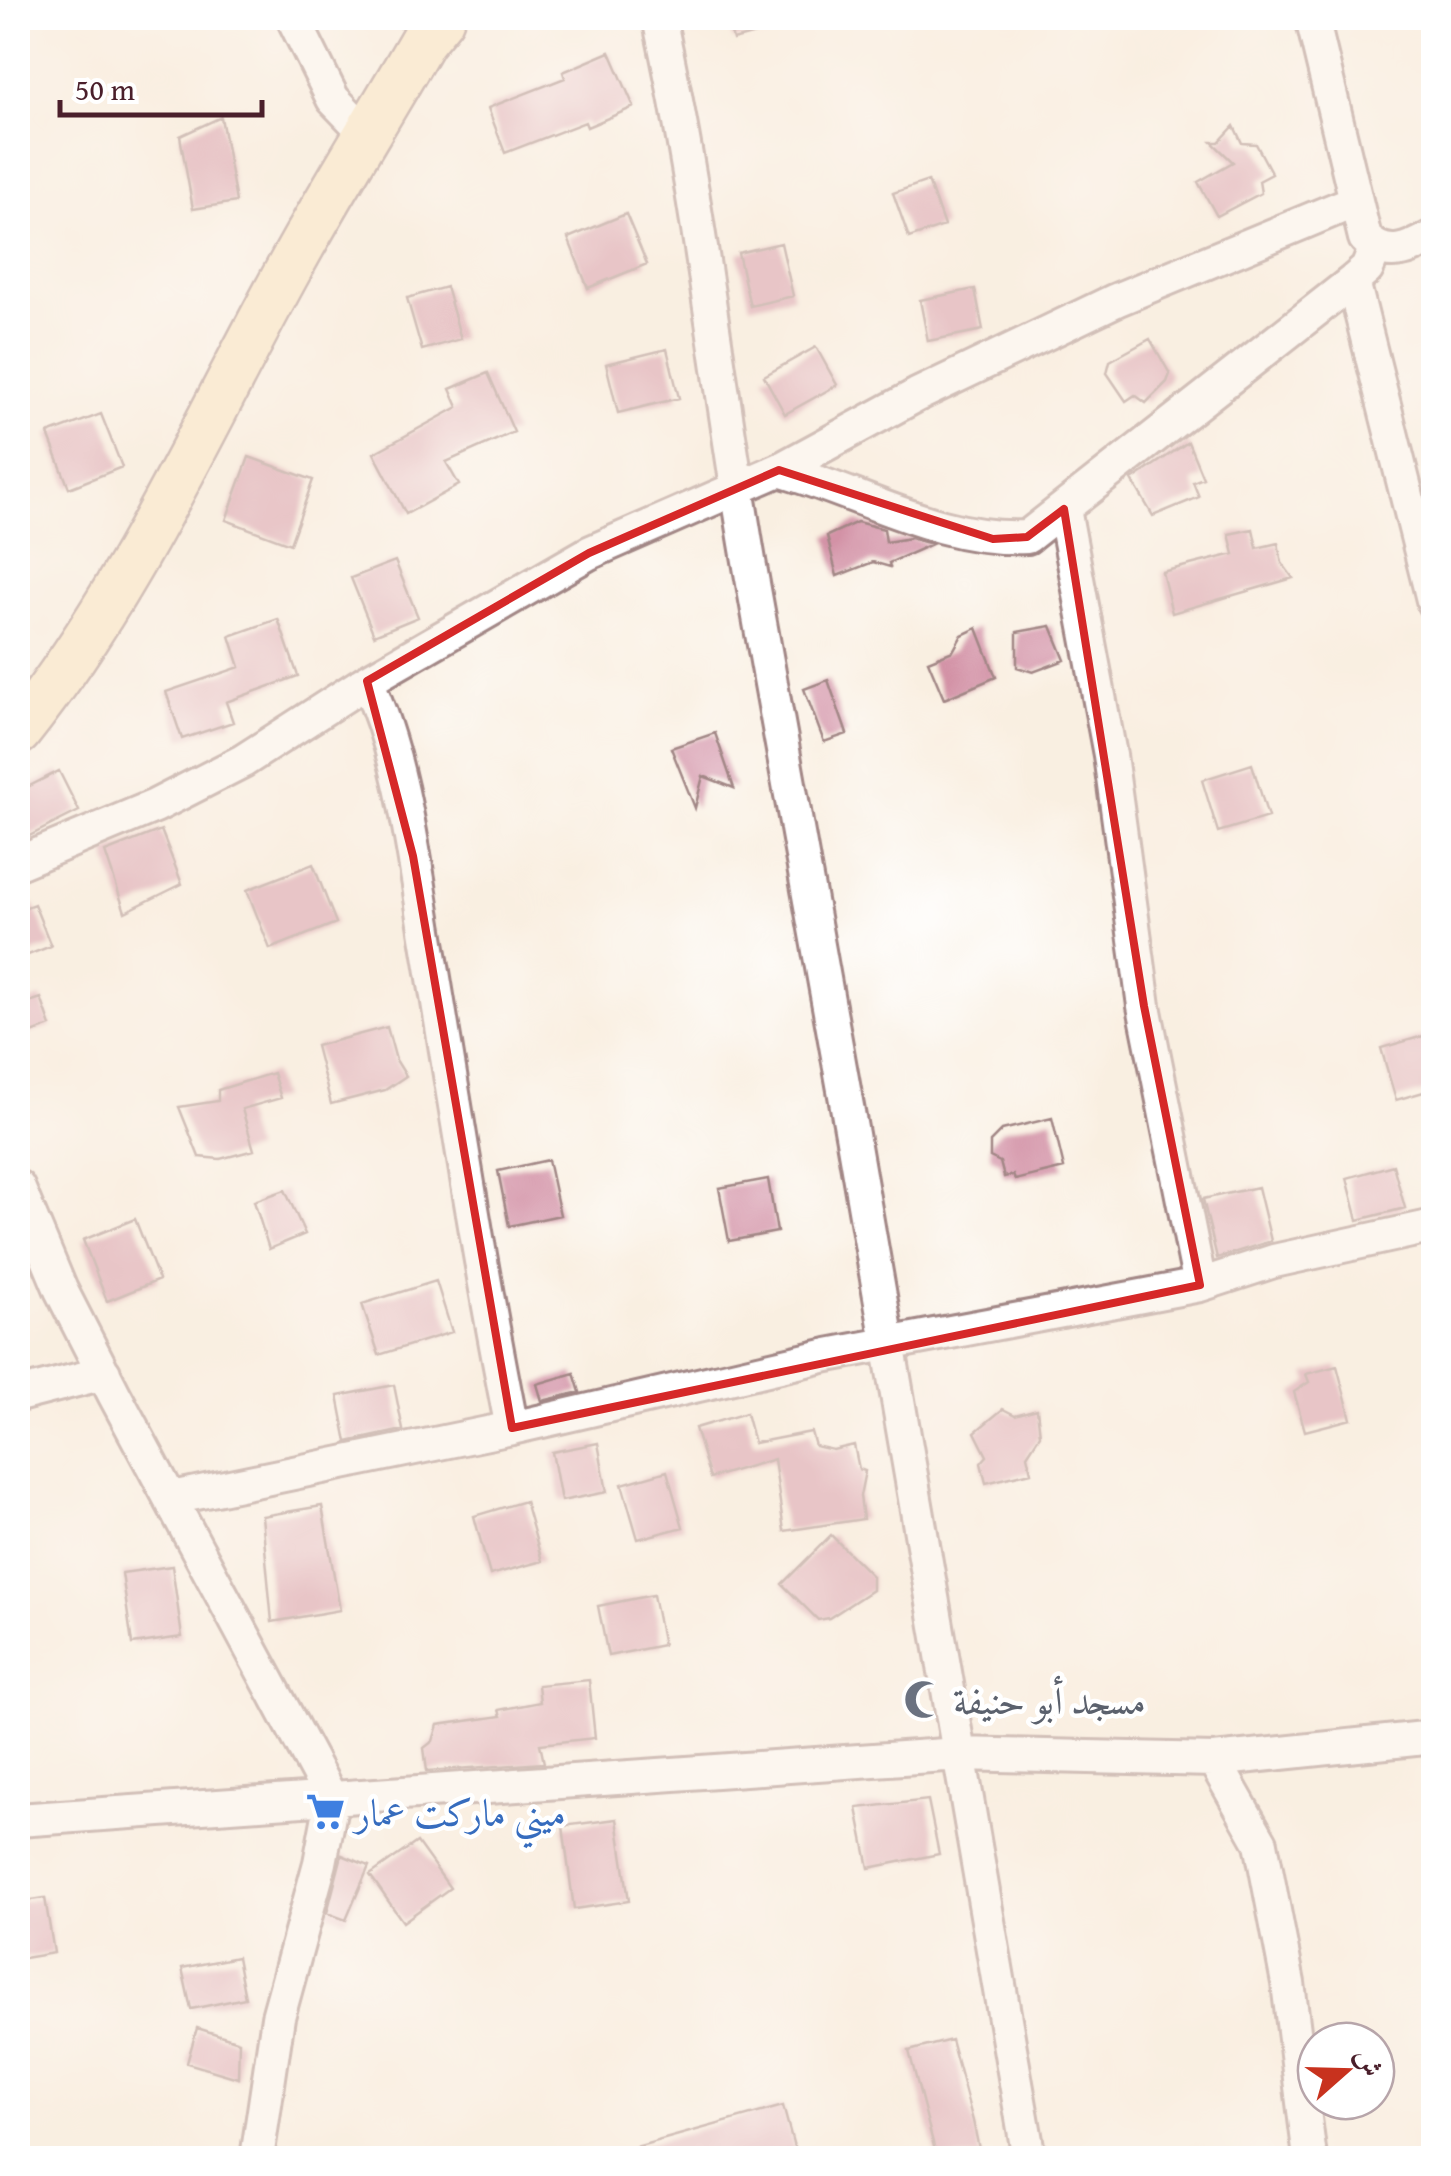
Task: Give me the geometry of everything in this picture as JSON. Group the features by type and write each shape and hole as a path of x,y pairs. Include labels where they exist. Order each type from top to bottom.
{"main road":[{"path":"18,732 86,638 158,520 291,264 422,42 441,18"}],"street":[{"path":"293,18 333,99 368,135"},
{"path":"659,18 736,490 891,1344 959,1754 976,1829 1028,2158"},
{"path":"1312,18 1354,202 1366,238 1375,249 1408,250 1434,236"},
{"path":"18,863 155,806 243,760 367,681 590,554 779,470 917,394 1116,300 1354,202"},
{"path":"779,470 953,532 993,539 1027,537 1101,475 1354,281 1367,269 1375,249"},
{"path":"1354,281 1434,604"},
{"path":"1064,509 1110,755 1144,1006 1200,1284"},
{"path":"367,681 389,741 413,856 470,1211 512,1428"},
{"path":"18,1188 104,1372 332,1800 320,1864 278,2017 257,2158"},
{"path":"172,1498 891,1344 1200,1284 1274,1262 1434,1226"},
{"path":"18,1395 104,1372"},
{"path":"18,1820 959,1754 1214,1760 1434,1737"},
{"path":"1214,1760 1261,1843 1288,1983 1310,2158"}],"highlighted area":[{"path":"779,470 993,539 1027,537 1064,509 1144,1006 1200,1285 512,1428 413,856 367,681 589,553"}],"building":[{"path":"727,18 791,18 792,24 733,40"},
{"path":"610,52 634,107 587,127 585,122 505,153 488,108 565,78 563,72"},
{"path":"221,117 236,202 193,209 180,136"},
{"path":"1234,126 1242,143 1256,144 1272,174 1259,181 1261,193 1217,216 1198,182 1233,162 1212,142 1219,142"},
{"path":"928,181 944,226 909,238 893,193"},
{"path":"626,214 647,264 588,288 568,238"},
{"path":"781,243 793,296 750,306 738,253"},
{"path":"446,287 461,339 422,350 407,298"},
{"path":"975,289 983,330 928,341 920,300"},
{"path":"1150,339 1170,374 1167,382 1146,403 1135,395 1126,401 1107,373 1110,361"},
{"path":"816,347 837,385 785,414 764,376"},
{"path":"667,349 679,398 618,413 606,364"},
{"path":"488,373 514,432 446,462 459,485 406,514 374,453 458,407 450,389"},
{"path":"101,414 122,467 69,488 48,434"},
{"path":"1188,442 1203,478 1193,482 1199,497 1153,516 1132,480"},
{"path":"249,457 313,480 290,544 226,520"},
{"path":"857,522 884,529 886,542 910,538 932,544 889,563 890,567 873,562 837,576 827,536"},
{"path":"1253,529 1257,548 1278,543 1282,563 1293,578 1172,613 1162,572 1234,554 1229,534"},
{"path":"395,561 418,617 374,635 351,578"},
{"path":"278,619 298,676 226,702 233,722 182,739 166,692 240,667 230,636"},
{"path":"1051,626 1065,660 1033,672 1017,667 1017,632"},
{"path":"977,628 996,677 944,699 928,661 953,651 962,635"},
{"path":"828,680 847,734 824,742 804,689"},
{"path":"715,733 734,788 703,776 695,808 671,748"},
{"path":"1252,764 1268,817 1218,832 1202,780"},
{"path":"59,771 79,811 23,839 18,828 18,792"},
{"path":"161,830 182,884 125,912 105,852"},
{"path":"313,864 336,923 270,949 247,890"},
{"path":"34,904 51,946 18,959 18,910"},
{"path":"41,998 51,1026 18,1038 18,1006"},
{"path":"387,1027 396,1060 406,1076 385,1090 331,1104 316,1046"},
{"path":"1434,1033 1434,1089 1396,1100 1381,1048"},
{"path":"273,1073 281,1098 242,1109 254,1150 220,1159 199,1157 179,1107 218,1101 218,1090"},
{"path":"1052,1118 1064,1168 1015,1180 1013,1175 1004,1177 1000,1162 990,1157 990,1142 1002,1130"},
{"path":"548,1160 560,1215 509,1226 498,1171"},
{"path":"1393,1165 1405,1208 1358,1220 1347,1178"},
{"path":"768,1179 777,1232 729,1241 719,1188"},
{"path":"1258,1187 1271,1241 1217,1258 1203,1199"},
{"path":"285,1190 305,1234 269,1249 254,1201"},
{"path":"135,1219 159,1280 107,1301 83,1240"},
{"path":"436,1281 452,1332 379,1355 362,1304"},
{"path":"1337,1366 1351,1419 1305,1431 1294,1392 1309,1382 1306,1374"},
{"path":"574,1373 580,1392 542,1401 537,1384"},
{"path":"394,1385 403,1430 347,1442 338,1396"},
{"path":"1003,1409 1015,1415 1037,1409 1040,1435 1027,1455 1031,1472 986,1483 981,1463 987,1456 975,1432"},
{"path":"746,1413 754,1443 811,1432 815,1446 833,1450 854,1445 859,1469 865,1471 860,1496 863,1519 784,1531 774,1459 710,1478 695,1428"},
{"path":"598,1443 607,1492 561,1501 552,1452"},
{"path":"667,1471 683,1527 638,1539 622,1484"},
{"path":"525,1501 542,1561 490,1575 474,1516"},
{"path":"322,1506 340,1610 272,1622 262,1516"},
{"path":"831,1535 872,1576 872,1590 829,1618 818,1620 782,1584"},
{"path":"172,1566 182,1637 132,1644 122,1573"},
{"path":"653,1595 663,1645 608,1656 598,1606"},
{"path":"589,1680 595,1738 540,1744 544,1763 427,1771 424,1748 433,1741 438,1725 501,1716 499,1710 540,1702 538,1685"},
{"path":"928,1800 939,1854 869,1868 857,1808"},
{"path":"617,1819 629,1901 574,1909 563,1826"},
{"path":"417,1842 450,1888 403,1922 370,1875"},
{"path":"342,1855 369,1866 346,1920 327,1913"},
{"path":"45,1898 54,1953 18,1959 18,1902"},
{"path":"237,1957 245,1998 191,2009 182,1968"},
{"path":"197,2028 239,2041 238,2078 187,2063"},
{"path":"951,2040 981,2158 937,2158 909,2051"},
{"path":"783,2106 797,2158 619,2158 618,2152"}],"place":[{"name":"مسجد أبو حنيفة","path":"923,1700"},
{"name":"ميني ماركت عمار","path":"325,1812"}]}
